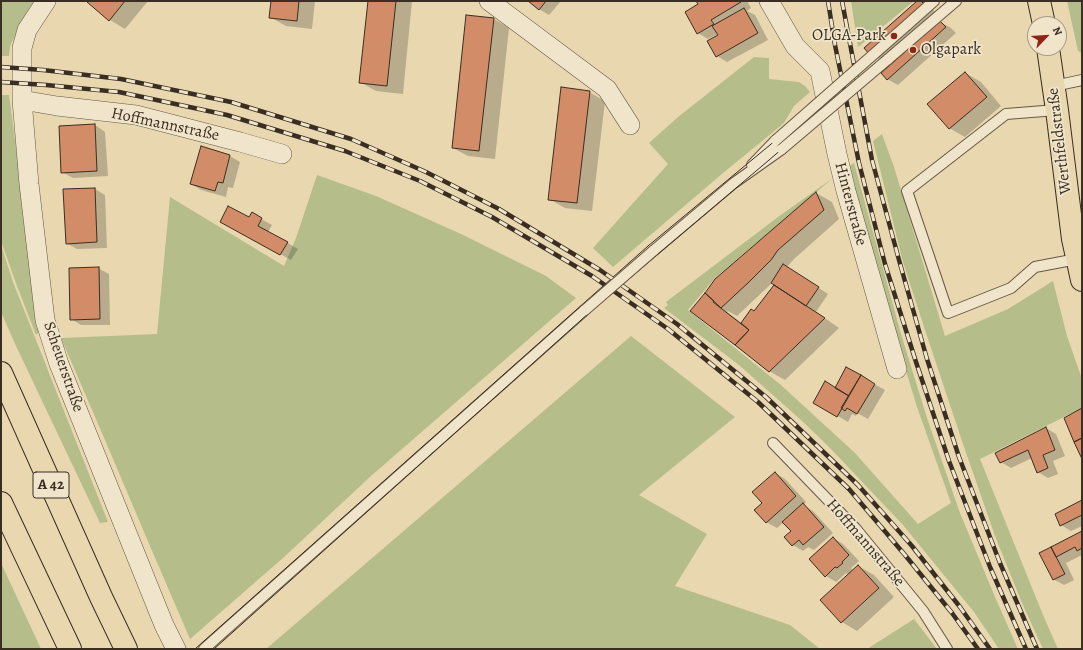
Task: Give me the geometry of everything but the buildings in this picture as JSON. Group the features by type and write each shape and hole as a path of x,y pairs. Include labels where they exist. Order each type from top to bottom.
{"main road":[{"path":"1039,1 1042,16"},
{"name":"Werthfeldstraße","path":"1049,56 1070,219 1082,280"},
{"name":"A 42","path":"1,373 101,597 126,649"},
{"path":"1,503 70,649"}],"street":[{"name":"Scheuerstraße","path":"46,1 27,30 22,48 22,100 29,184 46,320 59,364 164,625 176,649"},
{"path":"489,1 607,89 630,125"},
{"name":"Hinterstraße","path":"769,1 795,46 820,70 846,191 897,369"},
{"name":"Hoffmannstraße","path":"22,100 57,106 136,115 282,154"}],"lane":[{"path":"734,183 776,140 934,1"},
{"path":"204,649 653,251 734,183 782,149 956,1"},
{"path":"1054,86 1082,80"},
{"path":"1057,110 1006,114 908,191 948,313 1011,288 1035,268 1077,259"},
{"name":"Hoffmannstraße","path":"774,443 856,529 923,610 947,649"}],"green space":[{"path":"1,1 34,1 10,46 9,56 1,56"},
{"path":"851,1 914,1 858,47"},
{"path":"1067,1 1082,1 1082,53 1078,51"},
{"path":"754,57 769,58 769,79 799,82 810,92 794,106 784,123 613,267 593,248 668,164 649,143 678,117"},
{"path":"1,95 9,95 40,331 36,335 1,241"},
{"path":"882,134 894,167 945,336 1008,309 1053,281 1067,336 1082,379 1082,408 980,459 1058,649 1043,649 1022,603 995,536 963,444 903,262 873,141"},
{"path":"854,163 901,334 927,418 960,513 1018,649 999,649 974,612 903,525 830,448 801,420 739,365 664,308 668,305 666,302 778,217 833,178 715,278 688,310 781,385 855,453 918,524 951,503 917,407 846,168"},
{"path":"317,175 376,196 461,234 546,276 576,298 371,476 283,558 190,639 61,338 157,334 170,197 284,266 296,238"},
{"path":"1,245 13,282 108,522 100,523 1,312"},
{"path":"631,336 735,417 639,495 707,534 675,586 790,625 820,649 266,649"},
{"path":"1,563 41,649 1,649"},
{"path":"914,619 937,649 867,649"}],"tram line":[{"path":"195,649 648,246 776,140"},
{"path":"214,649 590,312 782,149"}],"railway":[{"path":"828,1 835,45 859,163 885,264 949,461 990,567 1026,649"},
{"path":"842,1 872,160 927,359 959,457 1000,563 1037,649"},
{"path":"1,67 121,79 231,102 351,139 426,172 499,209 600,270 677,324 766,397 858,485 912,546 960,607 990,649"},
{"path":"1,82 119,92 227,115 345,151 420,181 492,217 592,276 668,329 758,402 849,489 952,613 978,649"}],"place":[{"name":"OLGA-Park","path":"894,36"},
{"name":"Olgapark","path":"913,50"}]}
